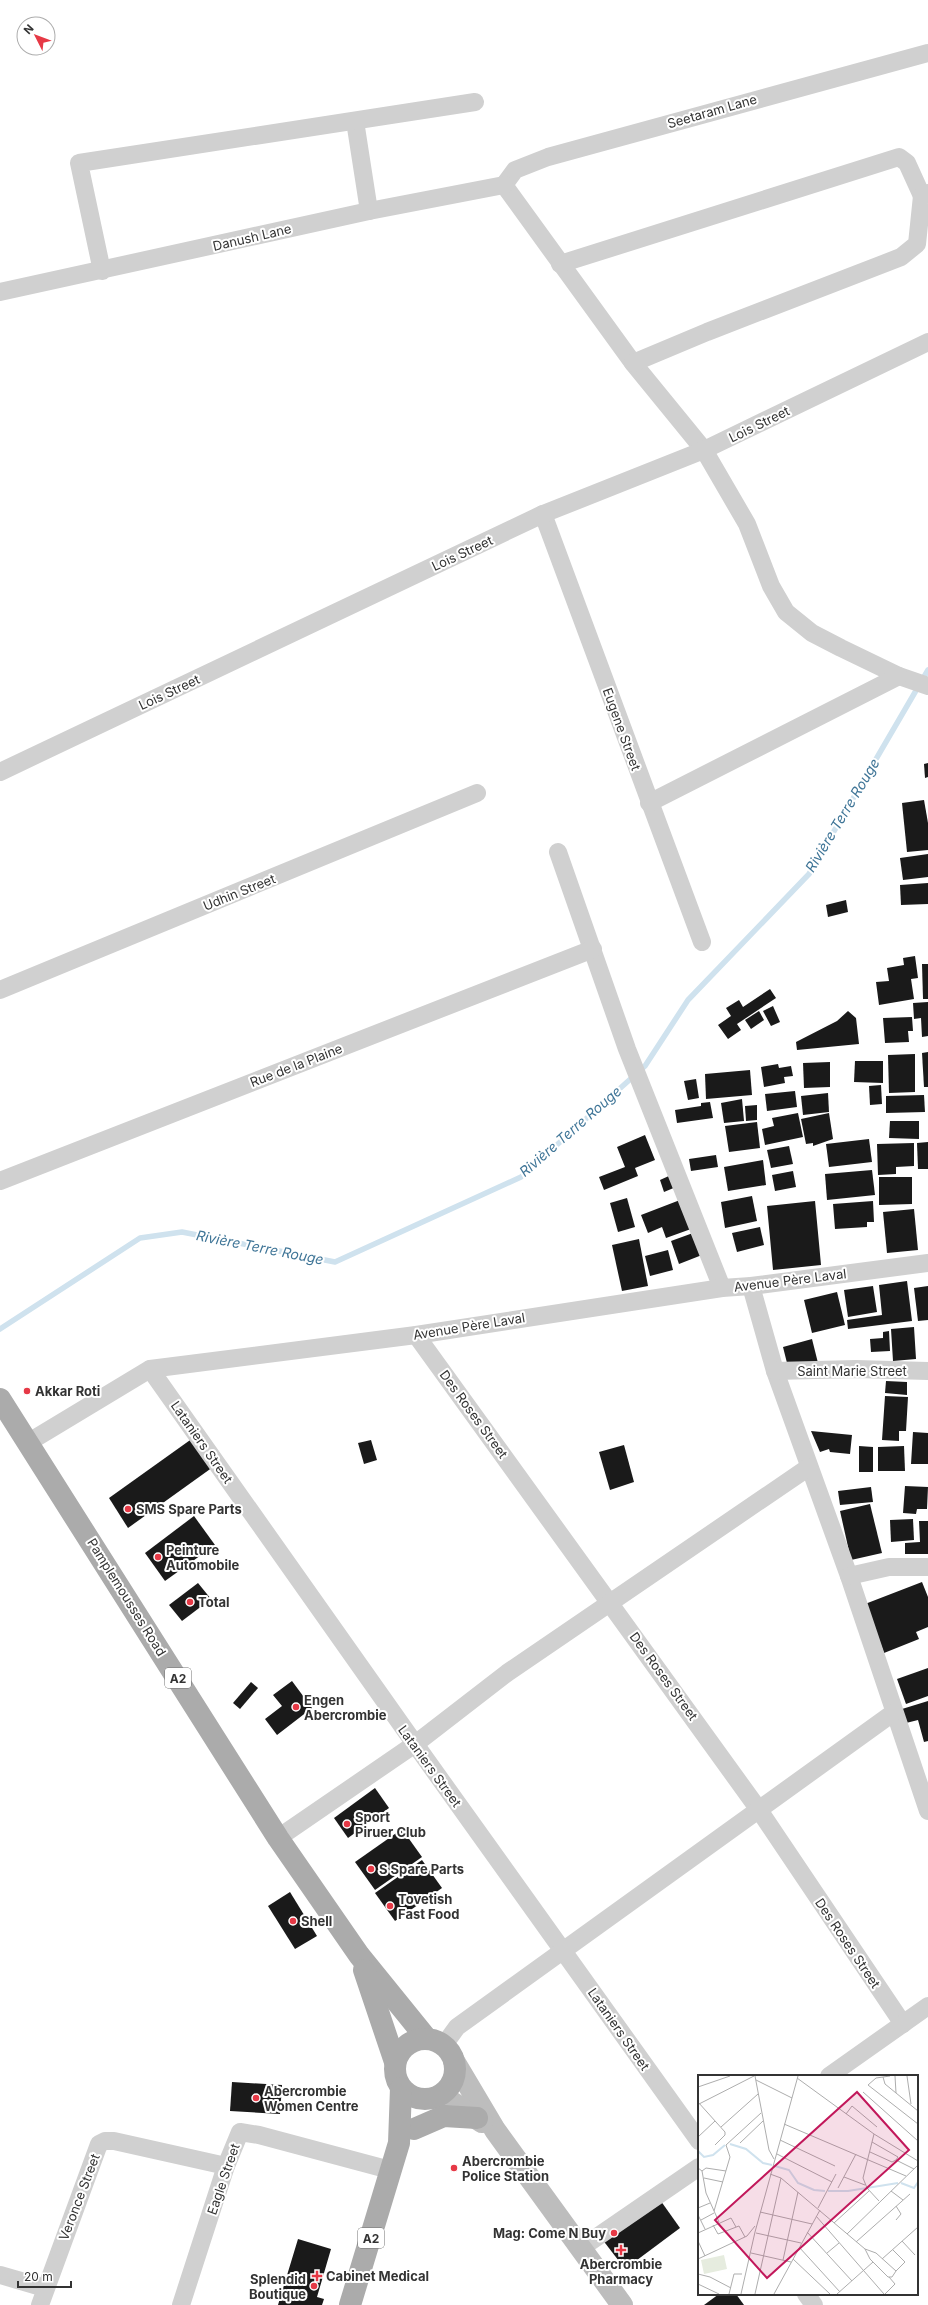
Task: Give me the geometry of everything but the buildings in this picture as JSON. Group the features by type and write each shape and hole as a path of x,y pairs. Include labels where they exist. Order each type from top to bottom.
{"main road":[{"name":"Pamplemousses Road","path":"0,1399 29,1442 278,1838 359,1955 442,2049"},
{"name":"Pamplemousses Road","path":"359,1955 395,2062"},
{"path":"395,2062 399,2054 407,2045 419,2040 442,2049 495,2130 622,2305"},
{"name":"A2","path":"350,2305 390,2170 407,2136 437,2097 447,2090 454,2077 442,2049"},
{"name":"A2","path":"395,2062 396,2076 401,2088 407,2136"},
{"path":"401,2088 416,2098 437,2097 477,2118 495,2130"},
{"path":"407,2136 444,2116 477,2118"}],"street":[{"name":"Seetaram Lane","path":"504,185 516,170 548,157 928,52"},
{"path":"102,271 79,164 475,102"},
{"path":"355,121 369,211"},
{"path":"560,264 899,157 907,163 925,195 916,244 901,257 707,332 633,363"},
{"name":"Danush Lane","path":"0,292 102,271 369,211 504,185"},
{"path":"504,185 633,363 704,450 747,524 771,586 786,612 812,633 914,681"},
{"name":"Lois Street","path":"0,772 543,514 704,450 928,342"},
{"name":"Eugene Street","path":"543,514 702,942"},
{"path":"650,803 914,681"},
{"name":"Udhin Street","path":"0,990 477,794"},
{"path":"558,852 627,1049 644,1088 722,1288"},
{"name":"Rue de la Plaine","path":"0,1181 593,949"},
{"name":"Avenue Père Laval","path":"29,1442 150,1369 416,1335 722,1288 751,1286 928,1263"},
{"path":"751,1286 775,1372 849,1576 894,1713 922,1775 928,1811"},
{"name":"Des Roses Street","path":"416,1335 611,1602 760,1810 903,2024"},
{"name":"Lataniers Street","path":"150,1369 415,1744 698,2140"},
{"name":"Saint Marie Street","path":"775,1372 856,1369 928,1371"},
{"path":"278,1838 415,1744 507,1673 809,1467"},
{"path":"849,1576 889,1567 928,1567"},
{"path":"442,2049 457,2027 894,1713"},
{"path":"830,2075 928,2006"},
{"name":"Eagle Street","path":"181,2305 226,2166 238,2135 245,2132 390,2170"},
{"name":"Veronce Street","path":"42,2297 99,2144 105,2141 114,2142 226,2166"},
{"path":"581,2248 698,2168"},
{"path":"0,2275 42,2297"},
{"path":"807,2295 814,2305"}],"waterway":[{"name":"Rivière Terre Rouge","path":"0,1329 140,1238 182,1232 335,1262 521,1177 645,1066 688,1000 809,874 928,670"}],"place":[{"name":"Akkar Roti","path":"27,1391"},
{"name":"SMS Spare Parts","path":"128,1509"},
{"name":"Peinture Automobile","path":"158,1557"},
{"name":"Total","path":"190,1602"},
{"name":"Engen Abercrombie","path":"296,1707"},
{"name":"Sport Piruer Club","path":"347,1824"},
{"name":"S Spare Parts","path":"371,1869"},
{"name":"Tovetish Fast Food","path":"390,1906"},
{"name":"Shell","path":"293,1921"},
{"name":"Abercrombie Women Centre","path":"256,2098"},
{"name":"Abercrombie Police Station","path":"454,2168"},
{"name":"Mag: Come N Buy","path":"614,2233"},
{"name":"Abercrombie Pharmacy","path":"621,2250"},
{"name":"Cabinet Medical","path":"317,2276"},
{"name":"Splendid Boutique","path":"314,2286"}]}
